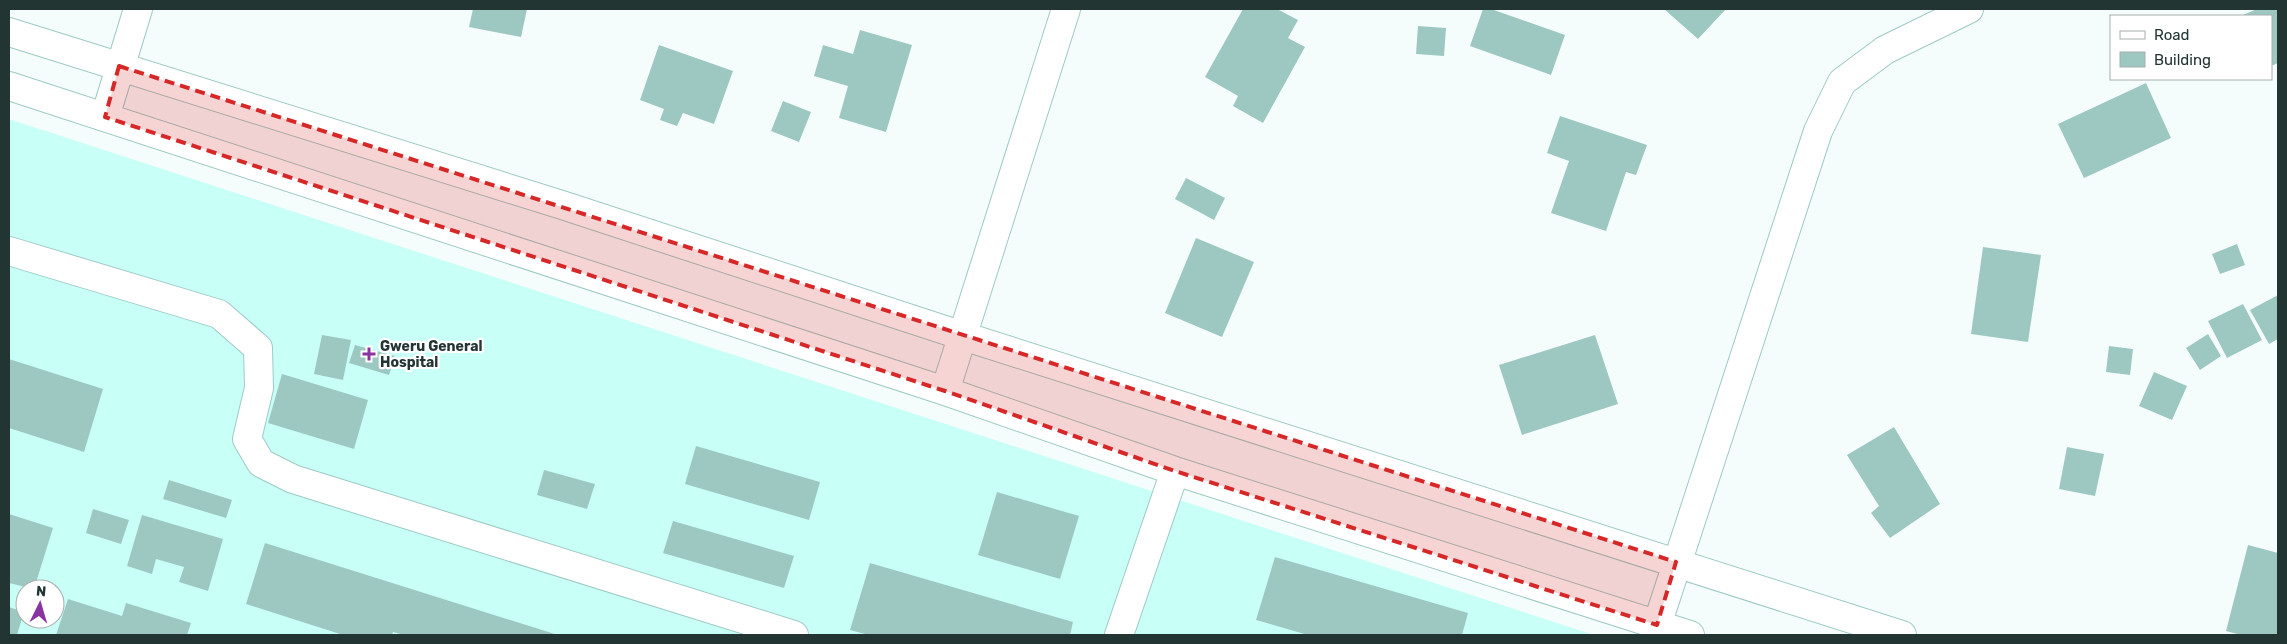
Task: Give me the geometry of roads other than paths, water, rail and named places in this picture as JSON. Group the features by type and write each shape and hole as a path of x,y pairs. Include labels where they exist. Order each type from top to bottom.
{"street":[{"path":"105,117 119,66 138,9"},
{"path":"946,391 1066,9"},
{"path":"1657,625 1818,131 1842,82 1885,50 1969,9"},
{"path":"9,32 562,205 963,336 1902,635"},
{"path":"9,86 946,391 1175,471 1690,635"},
{"path":"9,251 219,314 258,348 259,388 247,439 261,462 293,479 794,635"},
{"path":"1119,635 1175,471"}],"place":[{"name":"Gweru General Hospital","path":"369,354"}]}
